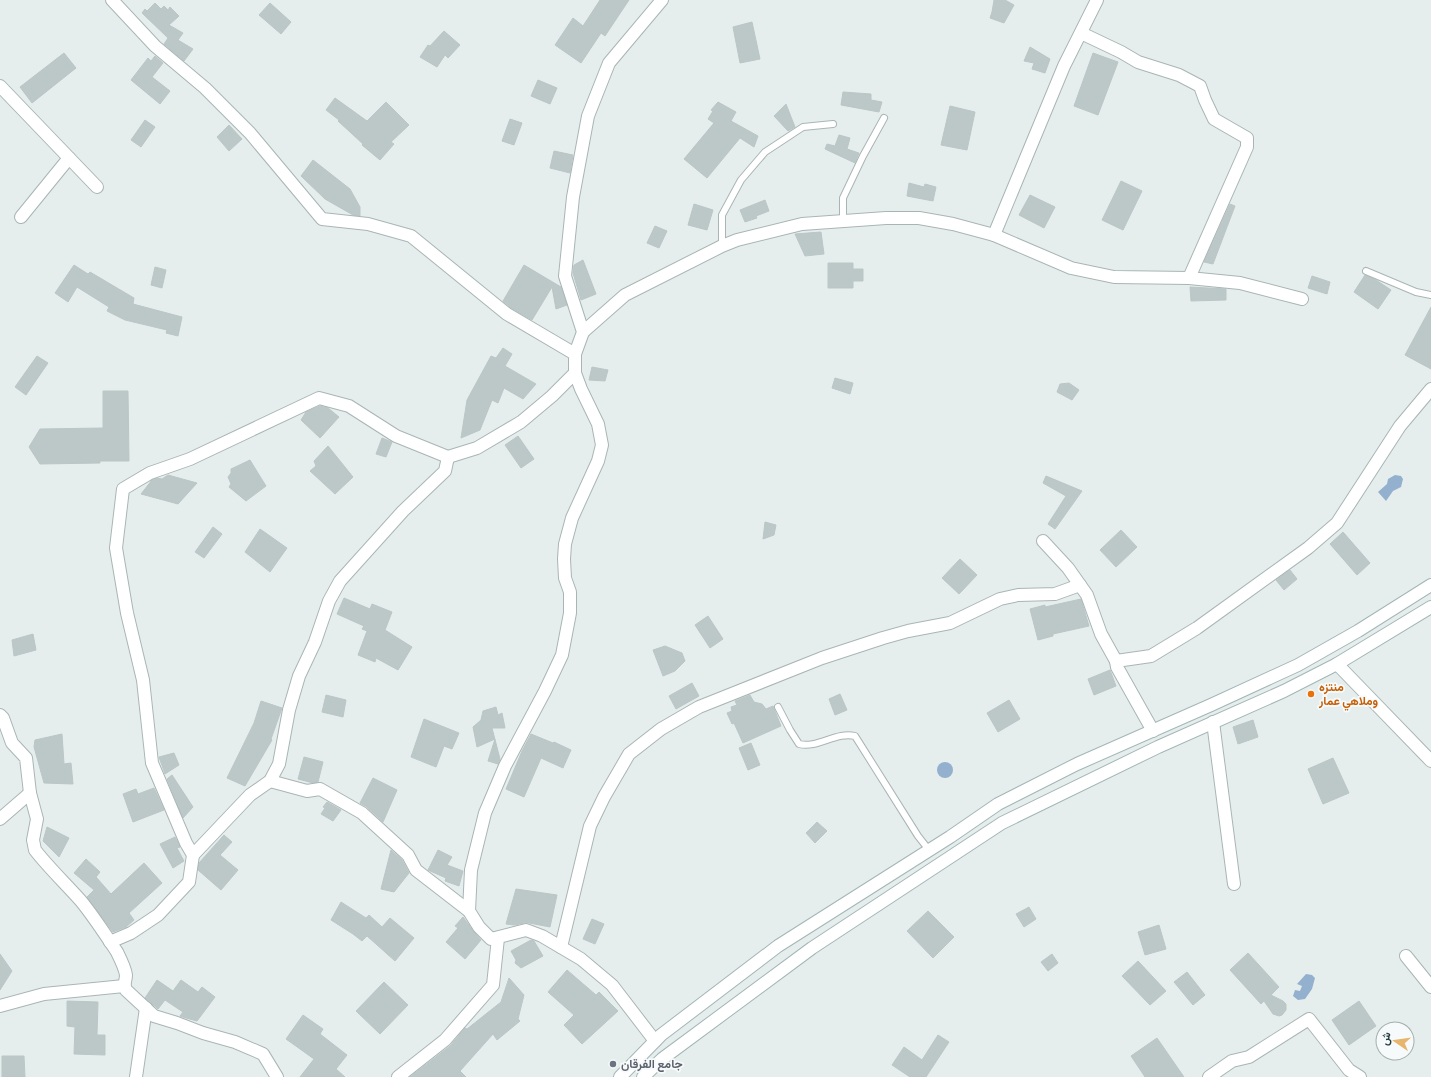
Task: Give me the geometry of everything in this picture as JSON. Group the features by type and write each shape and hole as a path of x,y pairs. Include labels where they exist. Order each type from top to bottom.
{"street":[{"path":"112,0 155,46 205,88 250,133 322,219 368,224 411,236 507,314 575,354"},
{"path":"583,332 565,276 573,198 588,116 609,63 662,0"},
{"path":"994,235 1064,66 1097,0"},
{"path":"1081,33 1121,52 1138,62 1179,75 1200,86 1214,119 1247,138 1247,147 1189,278"},
{"path":"0,86 97,187"},
{"path":"21,217 69,158"},
{"path":"469,911 471,870 485,813 506,766 562,655 570,613 570,592 565,578 565,544 572,518 598,461 602,444 598,424 575,373 575,354 583,332 624,296 722,246 737,240 802,224 919,218 953,224 994,235 1071,268 1114,277 1189,278 1240,283 1302,299"},
{"path":"193,855 152,763 143,680 127,613 116,548 123,489 150,473 190,458 319,398 349,406 396,436 448,457 477,448 521,422 552,396 575,373"},
{"path":"1116,661 1151,656 1197,628 1308,548 1337,523 1400,426 1431,389"},
{"path":"110,942 131,933 158,915 189,882 193,855 250,795 270,781 279,764 289,710 299,676 315,642 329,602 340,581 403,511 446,471 448,457"},
{"path":"1043,541 1068,568 1087,595 1101,634 1116,661 1116,667 1153,731"},
{"path":"561,947 590,826 604,797 629,754 661,729 699,707 822,658 883,638 950,623 1000,599 1018,595 1055,594 1080,585"},
{"path":"620,1077 662,1035 778,946 929,850 998,804 1077,764 1298,665 1358,631 1431,585"},
{"path":"643,1077 662,1059 812,948 1002,823 1158,747 1284,691 1337,664 1431,607"},
{"path":"1337,664 1431,762"},
{"path":"0,715 3,718 12,743 26,758 30,793 37,819 33,840 35,850 80,900 101,927 118,953 126,975 124,986"},
{"path":"1213,722 1234,884"},
{"path":"270,781 307,791 320,789 362,813 408,855 416,870 469,911 479,927 491,939 526,930 542,936 581,959 612,985 655,1041"},
{"path":"0,819 30,793"},
{"path":"398,1077 445,1040 493,985 498,938"},
{"path":"1406,956 1431,986"},
{"path":"0,1006 44,994 124,986"},
{"path":"124,986 154,1016 203,1033 235,1042 263,1054 277,1077"},
{"path":"136,1077 146,1008"},
{"path":"1209,1077 1232,1061 1249,1057 1309,1019 1349,1070 1360,1077"}],"lane":[{"path":"844,221 843,198 863,156 884,118"},
{"path":"722,246 722,215 741,180 765,152 804,127 833,124"},
{"path":"1366,271 1416,292 1431,295"},
{"path":"778,707 799,744 806,746 835,738 850,735 855,736 910,825 929,850"}],"water":[{"path":"1395,475 1401,476 1403,479 1401,487 1393,491 1386,501 1378,492 1387,484 1388,479"},
{"path":"945,762 951,764 953,770 951,776 945,778 939,776 937,770 939,764"},
{"path":"1306,974 1312,975 1315,978 1312,989 1305,999 1298,1000 1293,996 1295,990 1300,991 1302,986 1297,984"}],"building":[{"path":"600,0 629,0 605,36 601,33 581,63 555,45 573,18 583,26"},
{"path":"994,0 1005,0 1014,5 1004,23 990,18"},
{"path":"155,3 161,9 164,6 168,10 170,7 179,16 169,25 183,33 178,40 193,49 184,61 164,44 168,38 142,13 145,9 147,11"},
{"path":"270,3 291,22 281,34 259,15"},
{"path":"752,22 760,59 740,63 733,27"},
{"path":"444,31 460,45 448,58 445,55 437,67 420,57 428,45 430,46"},
{"path":"1030,47 1050,59 1045,73 1032,69 1034,63 1024,61"},
{"path":"64,53 76,68 32,103 20,87"},
{"path":"1093,53 1118,62 1098,115 1074,106"},
{"path":"155,56 163,63 152,77 170,91 160,104 131,80 148,58 151,61"},
{"path":"538,80 557,88 550,104 531,96"},
{"path":"843,92 871,94 871,100 882,102 879,112 841,105"},
{"path":"335,98 367,121 386,102 409,125 391,142 394,144 380,160 362,145 363,144 338,121 339,120 326,110"},
{"path":"718,102 736,112 731,121 758,136 754,147 740,138 707,178 684,159 714,123 708,119 713,111 711,110"},
{"path":"786,104 795,127 788,131 774,116"},
{"path":"950,106 975,112 967,150 941,145"},
{"path":"510,119 522,123 514,145 502,141"},
{"path":"145,120 155,127 141,147 131,140"},
{"path":"229,125 242,139 229,151 217,137"},
{"path":"839,135 850,138 847,149 859,153 855,163 825,149 827,144 835,146"},
{"path":"554,151 573,155 570,173 550,168"},
{"path":"313,160 350,189 360,207 360,216 353,215 325,199 301,176"},
{"path":"1121,181 1142,191 1123,230 1102,220"},
{"path":"909,183 924,187 925,184 936,187 933,201 907,196"},
{"path":"1030,195 1055,207 1044,228 1019,215"},
{"path":"765,200 769,211 756,216 757,218 745,222 740,210"},
{"path":"694,204 713,210 707,230 688,225"},
{"path":"1230,204 1235,206 1213,264 1204,262"},
{"path":"655,226 667,231 659,248 647,243"},
{"path":"821,232 824,254 805,256 795,234"},
{"path":"583,260 596,294 581,300 573,273 574,265"},
{"path":"828,263 853,263 853,269 863,269 863,281 853,281 853,288 828,288"},
{"path":"74,265 88,274 90,272 134,298 133,304 182,317 178,336 166,333 167,330 125,320 107,311 109,307 77,287 68,302 55,293"},
{"path":"524,265 561,287 567,305 556,309 552,287 532,320 511,308 503,301"},
{"path":"155,267 166,270 162,288 151,285"},
{"path":"1365,275 1391,290 1378,309 1354,292"},
{"path":"1312,276 1330,282 1327,294 1308,288"},
{"path":"1190,287 1226,289 1226,300 1191,301"},
{"path":"1431,307 1431,369 1405,355"},
{"path":"503,348 512,354 505,366 536,384 523,399 504,388 498,403 492,400 480,430 461,438 467,400 491,356 496,358"},
{"path":"37,356 48,363 26,395 15,387"},
{"path":"592,367 608,370 605,381 589,380"},
{"path":"835,378 853,383 850,394 832,388"},
{"path":"1069,383 1079,390 1072,400 1057,392 1060,384"},
{"path":"103,391 128,391 129,461 40,464 29,447 40,429 103,428"},
{"path":"320,406 328,408 339,417 320,438 301,420 306,412"},
{"path":"518,436 534,459 521,468 505,445"},
{"path":"382,438 392,442 386,457 376,454"},
{"path":"328,446 353,477 335,494 310,471 316,466 314,461"},
{"path":"250,460 266,486 246,501 229,487 231,484 228,477 231,473 231,469"},
{"path":"168,475 197,483 178,504 141,494 152,480 157,478 162,479"},
{"path":"1046,476 1082,491 1055,529 1048,524 1066,496 1043,483"},
{"path":"765,522 776,525 774,535 763,539"},
{"path":"213,527 222,534 204,558 195,552"},
{"path":"260,529 287,548 270,572 245,552"},
{"path":"1121,530 1137,547 1116,567 1100,550"},
{"path":"1343,532 1370,563 1357,575 1330,544"},
{"path":"960,559 977,575 959,594 942,578"},
{"path":"1290,570 1297,579 1284,590 1276,580"},
{"path":"344,598 370,609 372,604 392,612 385,630 412,647 398,670 376,658 375,662 358,655 367,631 362,629 364,626 337,614"},
{"path":"1081,599 1089,626 1053,634 1053,636 1038,640 1030,609"},
{"path":"708,616 723,639 710,648 695,625"},
{"path":"33,634 36,650 14,656 12,640"},
{"path":"665,646 682,653 685,661 675,671 663,676 653,650"},
{"path":"1110,670 1116,686 1094,695 1088,679"},
{"path":"692,683 699,696 676,709 669,696"},
{"path":"840,694 847,710 835,715 829,699"},
{"path":"326,695 346,700 343,717 322,712"},
{"path":"750,695 754,702 762,704 766,709 773,706 781,726 743,743 734,723 732,724 727,713 732,711 731,707 737,705 735,701"},
{"path":"1009,700 1020,719 998,732 987,713"},
{"path":"261,701 282,708 271,739 272,740 245,786 227,778 254,723"},
{"path":"496,707 498,715 502,713 505,728 492,728 495,739 477,747 473,727 481,720 483,711"},
{"path":"424,719 459,733 452,749 444,746 436,767 411,757"},
{"path":"1253,720 1258,737 1238,744 1233,727"},
{"path":"62,734 64,764 71,763 73,784 44,783 34,747 35,740"},
{"path":"531,734 571,750 563,768 541,758 524,797 506,789"},
{"path":"495,739 500,759 498,764 488,761"},
{"path":"751,743 760,765 748,770 739,748"},
{"path":"174,753 179,765 165,774 159,757"},
{"path":"304,757 323,762 318,782 313,783 298,779"},
{"path":"1333,758 1349,793 1323,804 1308,769"},
{"path":"172,775 193,807 183,818 167,779"},
{"path":"373,778 397,790 383,822 367,807 360,803"},
{"path":"154,788 164,810 133,822 123,794 136,789 138,794"},
{"path":"327,802 341,810 333,821 321,814 325,808 323,807"},
{"path":"817,822 827,831 815,843 806,833"},
{"path":"47,827 69,838 59,857 43,841"},
{"path":"224,835 232,842 220,855 238,870 221,890 198,870 199,863"},
{"path":"175,837 180,847 177,848 184,861 173,868 160,844"},
{"path":"391,850 402,860 409,873 394,892 381,889"},
{"path":"438,850 452,857 447,865 463,871 459,886 445,881 446,878 428,870"},
{"path":"86,859 100,872 96,877 111,894 144,863 162,883 129,913 134,920 126,927 113,932 87,897 94,890 74,873"},
{"path":"516,889 557,895 550,927 524,922 514,925 506,924"},
{"path":"341,902 366,918 369,915 382,927 390,918 414,938 395,961 367,936 362,941 331,920"},
{"path":"1029,907 1036,919 1024,927 1016,914"},
{"path":"928,911 954,937 933,958 907,931"},
{"path":"463,917 481,940 465,959 446,942 458,928 455,926"},
{"path":"592,919 604,924 595,944 583,939"},
{"path":"1159,925 1166,949 1145,955 1138,932"},
{"path":"531,940 534,941 543,956 521,968 515,963 516,960 511,951"},
{"path":"1248,953 1279,987 1271,995 1286,1004 1286,1010 1282,1015 1279,1016 1273,1014 1264,1001 1261,1004 1230,970"},
{"path":"0,954 12,971 0,990"},
{"path":"1052,954 1058,963 1048,971 1041,962"},
{"path":"1138,961 1166,991 1150,1005 1122,976"},
{"path":"567,970 596,995 599,992 618,1011 582,1044 564,1025 574,1015 548,992"},
{"path":"1187,972 1205,995 1193,1005 1174,982"},
{"path":"509,978 524,995 518,1019 520,1021 497,1040 493,1034 460,1071 466,1077 410,1077 450,1046 465,1028 467,1029 501,1002"},
{"path":"157,980 173,991 181,980 198,992 202,987 215,997 197,1021 186,1018 180,1016 183,1012 165,1000 158,1009 145,998"},
{"path":"384,982 408,1005 380,1034 356,1011"},
{"path":"67,1001 98,1002 97,1035 105,1035 105,1055 74,1054 75,1027 67,1026"},
{"path":"1359,1001 1375,1027 1349,1045 1332,1020"},
{"path":"303,1015 323,1029 320,1034 347,1055 336,1069 345,1077 300,1077 314,1059 286,1039"},
{"path":"938,1035 949,1042 926,1077 910,1077 892,1065 904,1047 922,1060"},
{"path":"1157,1038 1184,1077 1145,1077 1131,1056"},
{"path":"2,1056 24,1056 25,1077 2,1077"}],"place":[{"name":"منتزه وملاهي عمار","path":"1311,694"},
{"name":"جامع الفرقان","path":"613,1064"}]}
